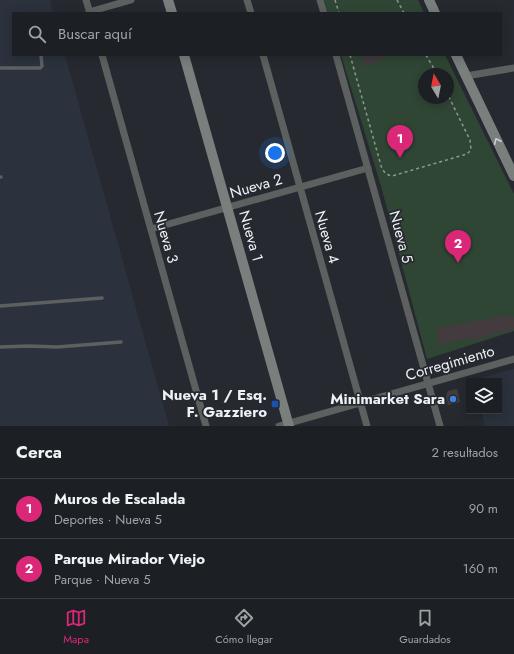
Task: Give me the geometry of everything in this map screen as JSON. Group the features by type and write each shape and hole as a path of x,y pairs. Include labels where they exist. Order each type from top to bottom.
{"street":[{"path":"86,0 89,12 131,0"},
{"path":"168,0 172,12"},
{"path":"247,0 251,12"},
{"path":"320,0 324,12"},
{"path":"429,0 435,12"},
{"name":"Nueva 3","path":"102,56 206,426"},
{"name":"Nueva 1","path":"184,56 285,425"},
{"name":"Nueva 4","path":"263,56 367,426"},
{"name":"Nueva 5","path":"336,56 440,426"},
{"path":"456,56 514,176"},
{"path":"466,76 514,68"},
{"name":"Nueva 2","path":"151,229 368,168"},
{"name":"Corregimiento","path":"285,425 514,358"}],"lane":[{"path":"0,68 40,68 42,66 41,56"},
{"path":"0,306 102,298"},
{"path":"0,347 57,347 121,342"}],"path":[{"path":"336,0 339,12"},
{"path":"397,0 403,12"},
{"path":"350,56 382,170 385,174 392,176 467,154 471,150 470,140 452,104"},
{"path":"427,56 434,68"}],"shaded area":[{"path":"0,0 50,0 53,12 12,12 12,56 65,56 169,426 0,426"},
{"path":"514,369 514,426 485,426 482,414 502,414 502,378 480,378"}],"green space":[{"path":"324,0 418,0 424,12 328,12"},
{"path":"341,56 445,56 451,68 418,68 418,104 454,104 454,73 514,194 514,331 427,359 381,186"}],"building":[{"path":"360,56 387,56 366,67"},
{"path":"509,315 510,317 514,317 514,329 482,337 482,339 473,341 473,338 439,344 436,328"},
{"name":"Minimarket Sara","path":"457,389 460,402 448,405 446,396 448,391"}],"place":[{"name":"Muros de Escalada","path":"400,158"},
{"name":"Parque Mirador Viejo","path":"458,263"},
{"name":"Minimarket Sara","path":"453,399"},
{"name":"Nueva 1 / Esq. F. Gazziero","path":"275,404"}]}
